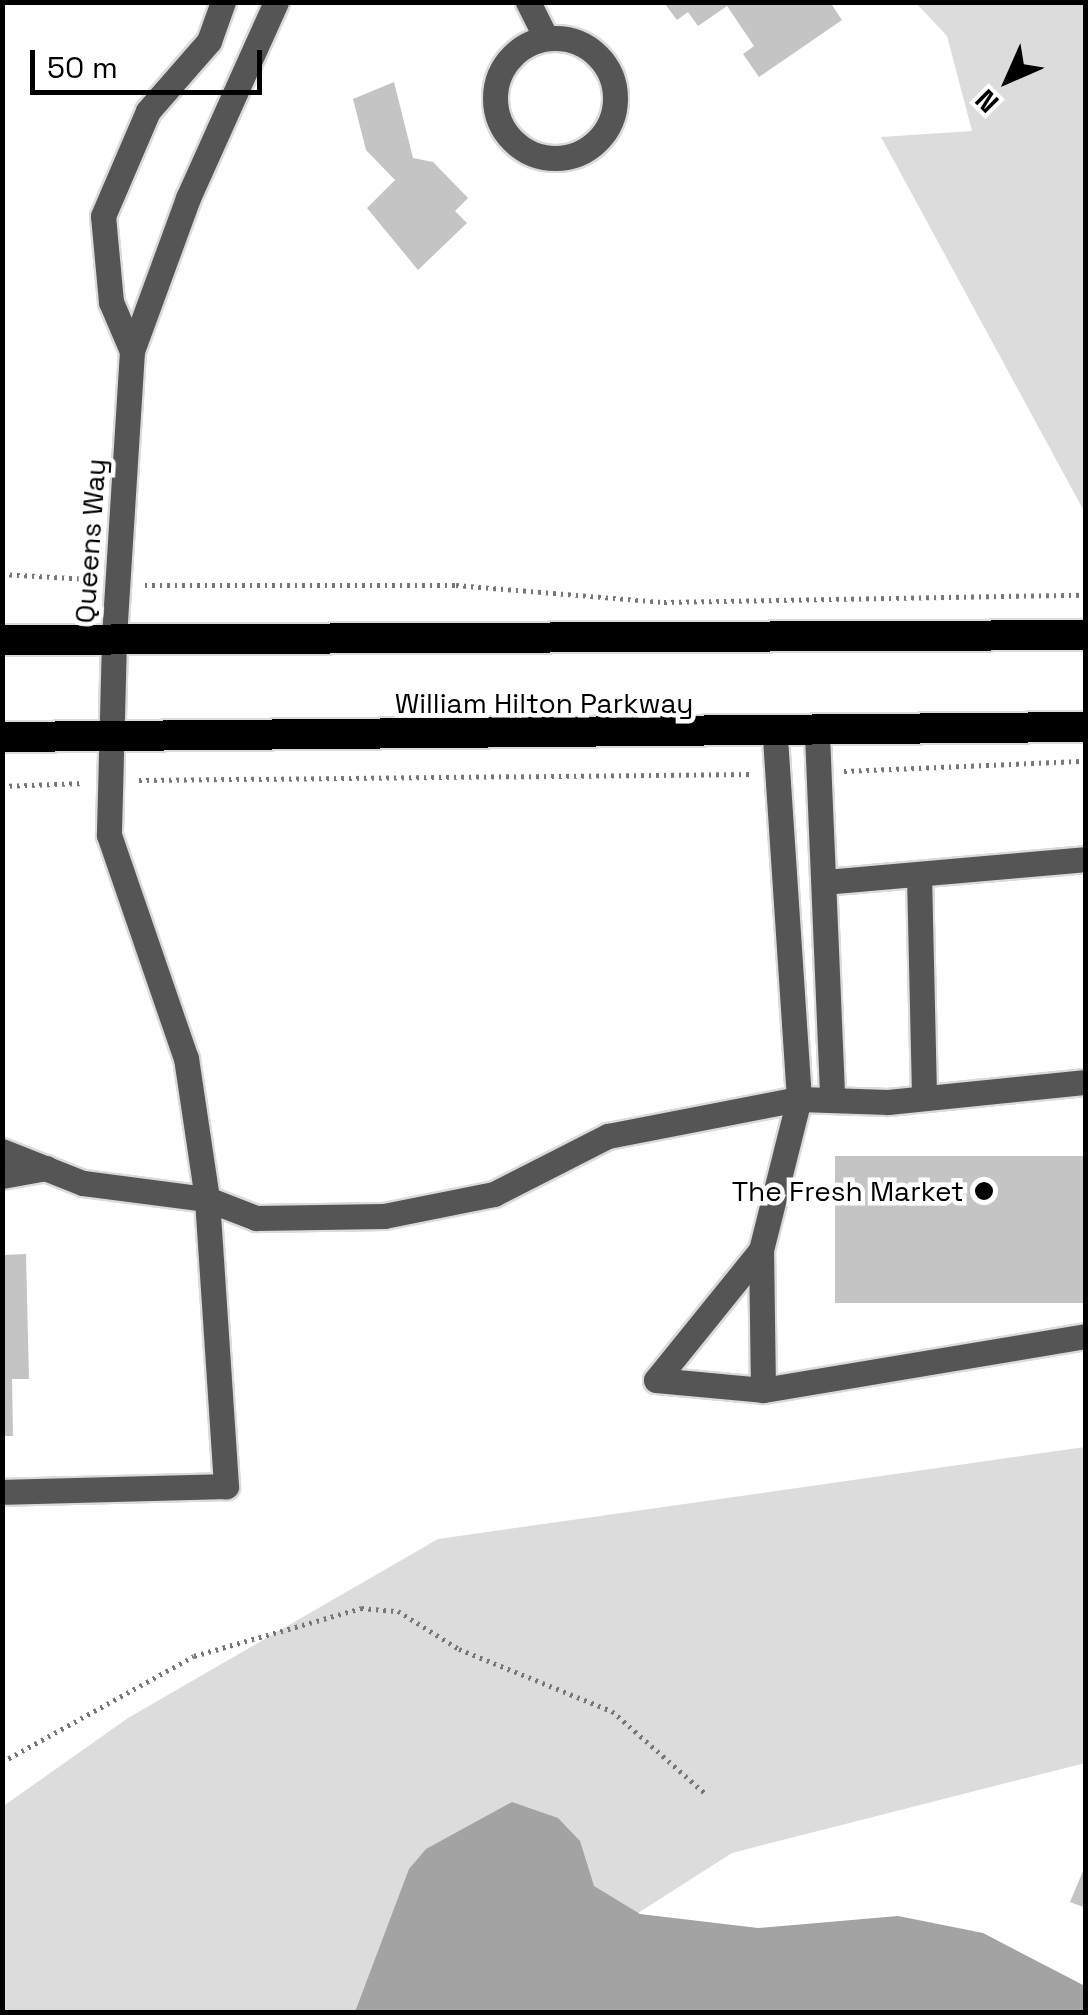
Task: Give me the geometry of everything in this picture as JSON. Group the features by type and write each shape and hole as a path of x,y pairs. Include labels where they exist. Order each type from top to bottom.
{"highway":[{"path":"2,640 1086,634"},
{"name":"William Hilton Parkway","path":"2,737 776,736 1086,726"}],"street":[{"name":"Queens Way","path":"132,351 111,302 103,216 148,112 209,41 223,2"},
{"name":"Queens Way","path":"2,1492 226,1486 208,1200 186,1058 108,835 115,781 114,640 132,351 188,198 276,2"},
{"path":"528,2 546,38"},
{"path":"546,38 591,48 616,88 605,134 565,158 520,148 495,107 506,62 546,38"},
{"path":"817,735 832,1100"},
{"path":"763,1390 761,1250 799,1099 776,736"},
{"path":"824,882 1086,859"},
{"path":"919,874 924,1098"},
{"path":"2,1151 83,1183 208,1200 256,1218 384,1216 494,1194 608,1136 799,1099 924,1098 1086,1082"},
{"path":"2,1176 46,1168"},
{"path":"761,1250 656,1380 763,1390 1086,1336"}],"path":[{"path":"2,574 118,580 183,592 456,585 664,602 1086,595"},
{"path":"818,772 1086,761"},
{"path":"2,786 115,781 776,773"},
{"path":"2,1762 194,1656 361,1608 398,1611 459,1649 612,1711 708,1795"}],"shaded area":[{"path":"916,3 1085,3 1085,513 881,137 972,131 947,36"},
{"path":"1085,1447 1085,1763 732,1853 483,2012 3,2012 2,1807 128,1718 438,1539"},
{"path":"512,1802 558,1818 580,1841 594,1886 640,1914 758,1928 898,1916 983,1933 1085,1986 1085,2012 355,2012 409,1869 426,1849"}],"building":[{"path":"830,2 842,20 759,77 743,54 754,46 727,6 698,26 688,12 677,20 665,4"},
{"path":"394,82 413,158 433,162 468,198 455,211 467,223 418,270 367,208 395,180 366,150 353,99"},
{"path":"835,1156 1086,1156 1086,1303 835,1303"},
{"path":"26,1254 29,1379 12,1379 13,1436 2,1436 2,1255"},
{"path":"1086,1864 1086,1908 1070,1902"}],"place":[{"name":"The Fresh Market","path":"984,1191"}]}
